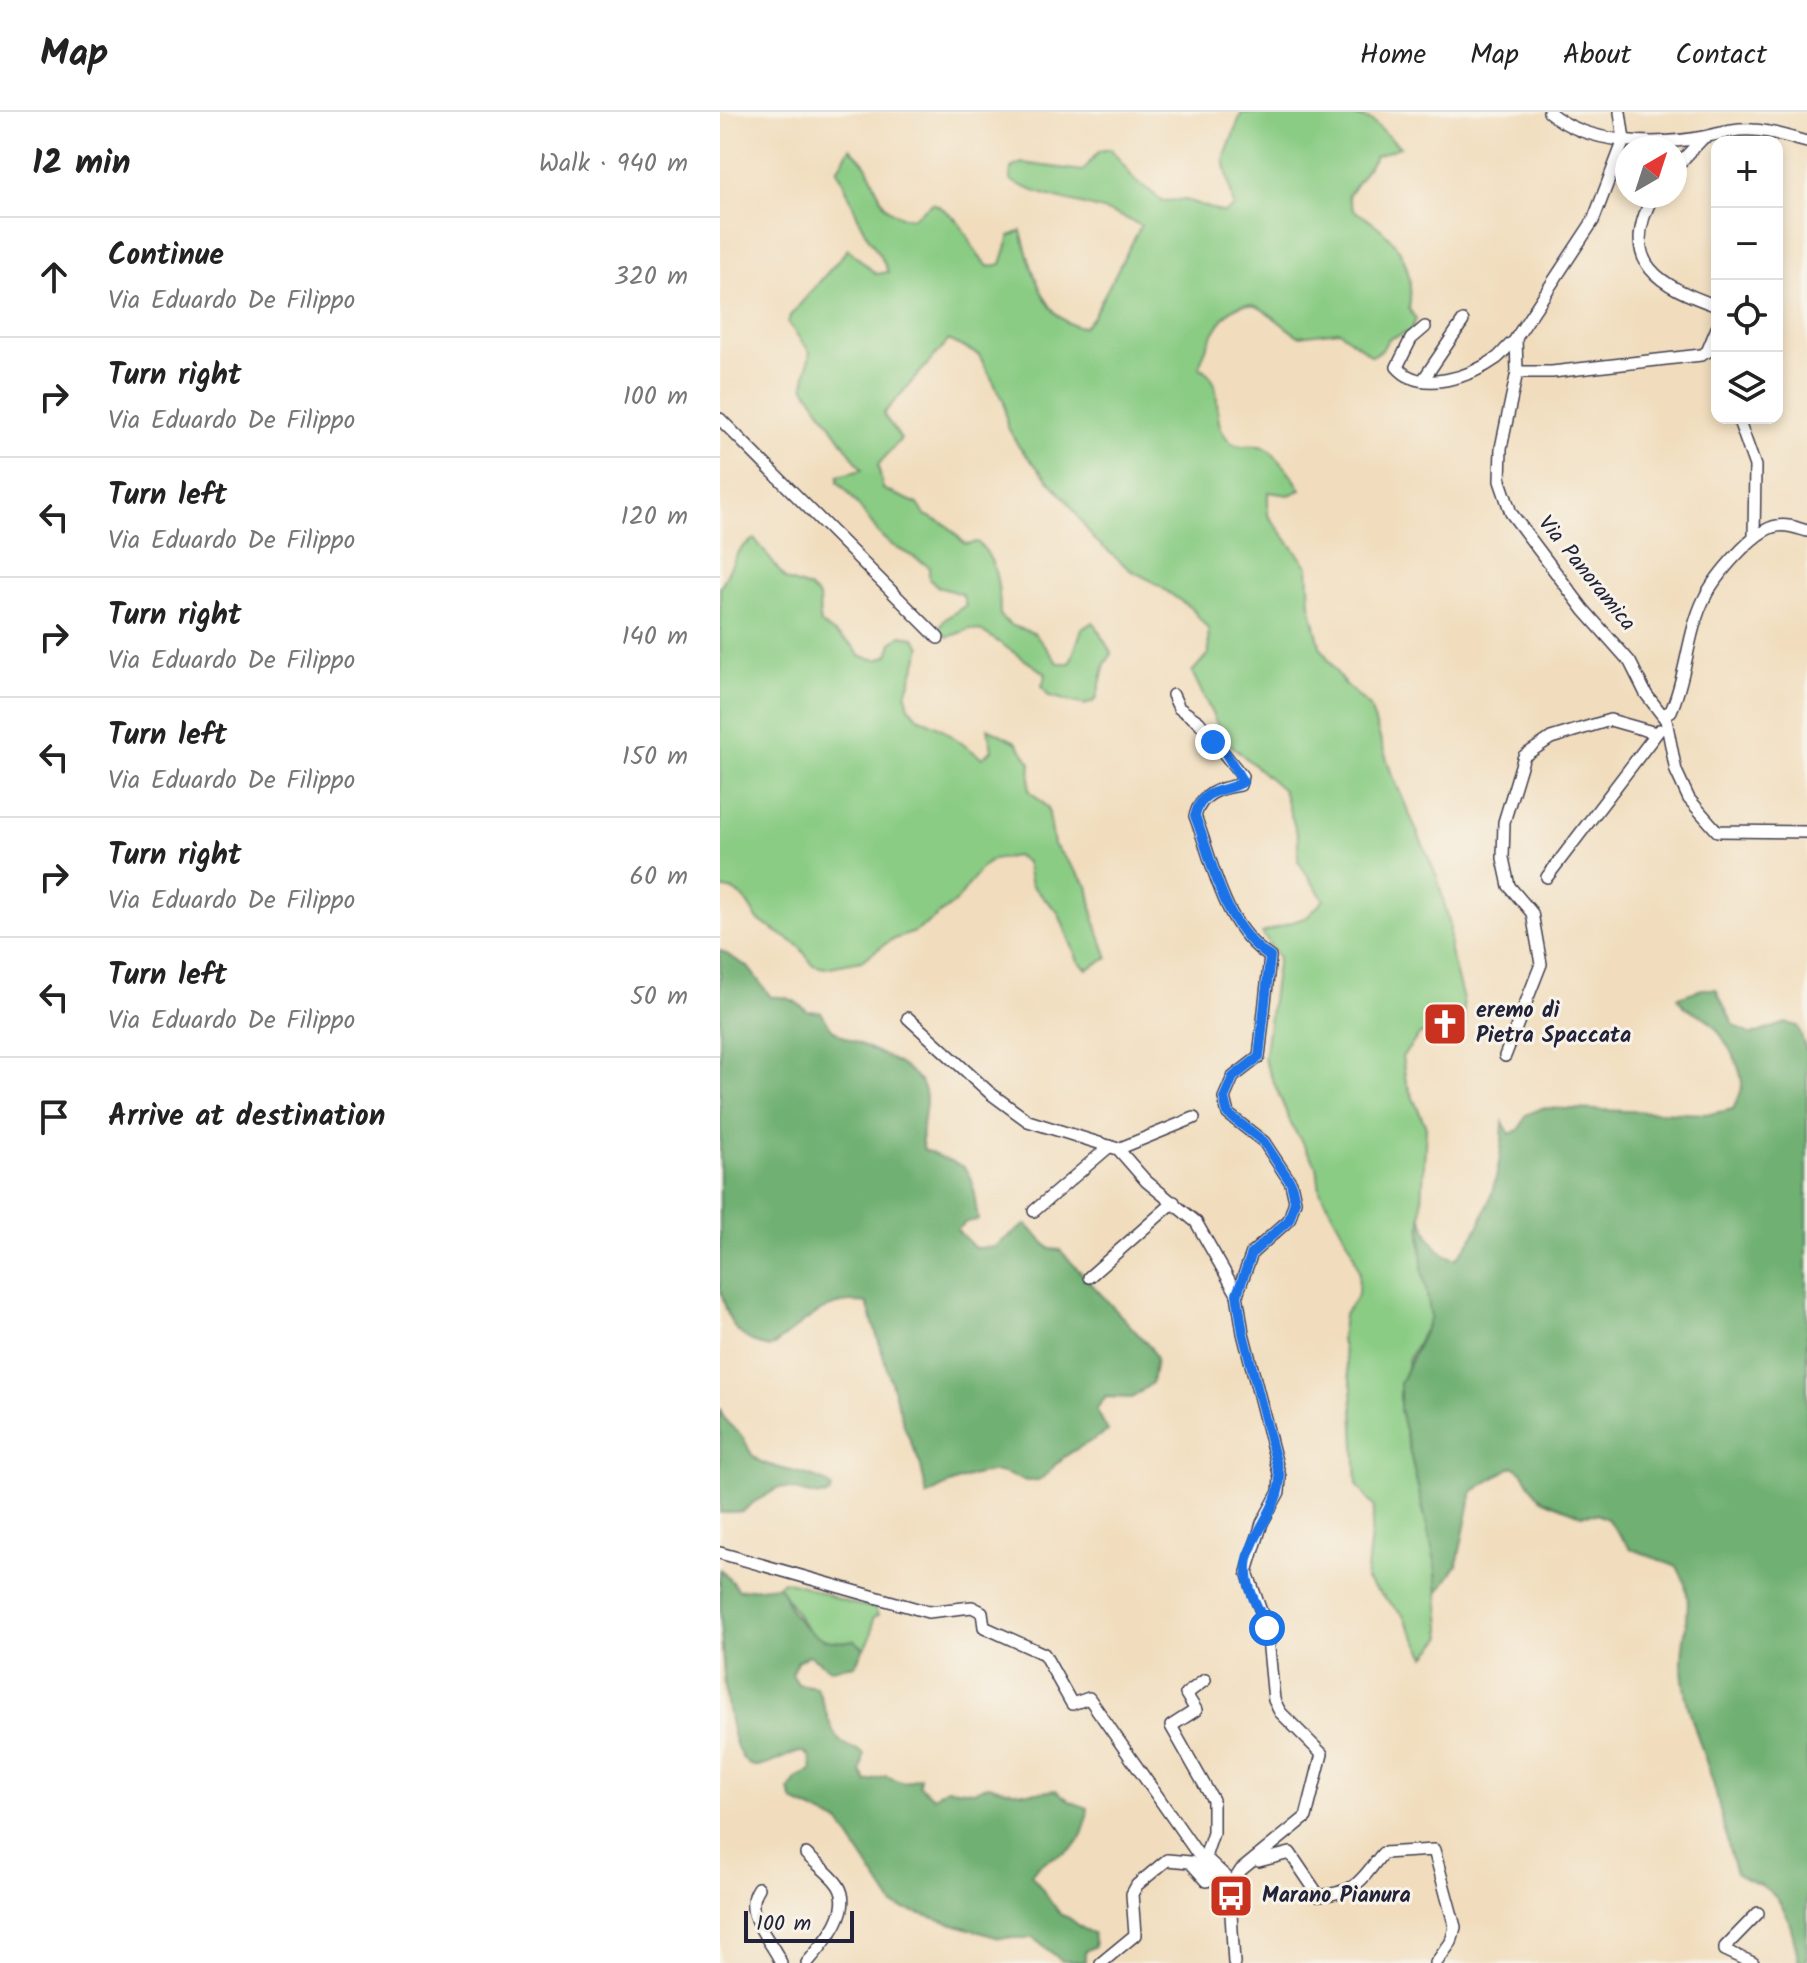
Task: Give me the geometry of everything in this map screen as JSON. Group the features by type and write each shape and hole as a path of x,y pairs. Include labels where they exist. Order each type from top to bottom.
{"street":[{"path":"1549,112 1570,126 1615,138"},
{"path":"1620,112 1623,136"},
{"path":"1687,138 1704,137 1726,130 1756,130 1807,142"},
{"path":"1687,155 1704,137"},
{"path":"1425,327 1411,339 1397,367 1407,375 1446,382 1494,360 1516,340 1518,331 1593,221 1615,164"},
{"path":"1648,208 1641,224 1644,256 1650,269 1678,293 1711,304"},
{"path":"1423,380 1463,321"},
{"name":"Via Panoramica","path":"1516,340 1517,372 1501,448 1500,481 1511,513 1584,610 1617,643 1646,694 1664,717"},
{"path":"1517,372 1552,372 1701,355 1707,352 1711,342"},
{"path":"720,419 938,638"},
{"path":"1740,424 1755,466 1754,538"},
{"path":"1547,877 1671,711 1683,684 1703,600 1754,538 1773,526 1807,531"},
{"path":"1173,695 1179,708 1199,722 1242,776 1240,785 1214,790 1202,801 1195,816 1226,908 1251,944 1270,957 1259,1057 1233,1077 1224,1098 1228,1114 1264,1142 1291,1183 1295,1201 1289,1220 1252,1253 1237,1294"},
{"path":"1664,717 1676,771 1689,799 1712,828 1807,832"},
{"path":"1505,1056 1541,964 1532,913 1509,886 1503,858 1504,822 1524,756 1551,738 1610,720 1656,733"},
{"path":"908,1018 990,1093 1028,1121 1060,1134 1114,1148 1206,1235 1237,1294 1243,1333 1280,1477 1279,1492 1262,1523 1247,1572 1267,1628 1274,1700 1280,1712 1322,1754 1306,1817 1241,1870 1234,1884 1222,1894"},
{"path":"1034,1211 1114,1148 1194,1118"},
{"path":"1089,1277 1174,1202"},
{"path":"720,1553 928,1612 972,1607 982,1612 984,1627 1044,1654 1072,1704 1089,1698 1218,1883 1233,1930 1234,1963"},
{"path":"1205,1680 1186,1694 1196,1710 1171,1726 1213,1800 1213,1833 1205,1857 1234,1884"},
{"path":"1254,1859 1259,1861 1290,1853 1319,1896 1347,1892 1355,1887 1383,1853 1434,1850 1455,1927 1451,1942 1436,1963"},
{"path":"806,1854 837,1883 842,1894 833,1931 807,1963"},
{"path":"1101,1963 1135,1935 1132,1894 1137,1885 1167,1860 1190,1862 1222,1894"},
{"path":"758,1888 751,1898 752,1906 760,1932 781,1963"},
{"path":"1753,1963 1725,1950 1725,1947 1758,1913"}],"green space":[{"path":"1242,112 1344,112 1372,121 1400,147 1376,156 1348,196 1353,210 1380,228 1399,250 1409,277 1409,309 1416,319 1411,331 1388,339 1382,350 1372,356 1339,331 1299,336 1263,310 1247,304 1237,307 1220,324 1199,367 1213,381 1218,418 1226,437 1238,445 1260,446 1271,452 1301,490 1289,495 1268,492 1268,515 1308,567 1310,604 1320,646 1342,681 1370,707 1391,772 1437,877 1450,925 1450,951 1463,1000 1465,1025 1420,1034 1402,1057 1406,1082 1426,1127 1420,1241 1431,1317 1408,1360 1400,1409 1435,1561 1442,1638 1426,1656 1402,1614 1366,1580 1374,1507 1357,1485 1352,1388 1341,1340 1344,1315 1358,1295 1359,1271 1351,1247 1320,1191 1317,1167 1292,1126 1264,1059 1278,957 1262,933 1307,917 1324,900 1298,861 1298,837 1283,790 1224,739 1192,672 1209,653 1208,629 1192,609 1152,581 1130,570 1093,538 1068,502 1019,447 1007,426 1004,402 979,355 949,340 883,414 901,439 878,465 883,489 918,504 925,515 947,525 965,544 977,542 984,548 996,575 1000,615 1010,625 1034,633 1058,663 1070,663 1082,629 1093,622 1112,654 1105,664 1096,700 1085,705 1049,696 1042,686 1046,674 982,631 970,629 948,637 939,629 945,619 966,605 962,594 938,587 929,579 929,567 882,537 838,482 838,476 862,470 804,386 810,352 788,323 790,316 848,249 876,274 888,272 863,228 837,170 850,148 866,166 887,208 893,213 912,218 933,203 962,227 989,267 1001,264 1010,236 1021,231 1034,274 1049,304 1058,316 1070,324 1083,327 1092,318 1141,226 1109,212 1025,188 1010,180 1011,168 1022,163 1083,171 1099,151 1111,149 1134,179 1163,201 1186,200 1224,213 1234,207 1224,159"},
{"path":"755,539 786,580 809,588 819,597 820,623 852,645 860,656 878,660 888,655 892,643 901,635 913,637 921,647 906,695 909,707 918,717 941,728 982,758 992,750 988,728 1016,742 1031,763 1029,790 1048,808 1054,845 1088,886 1095,922 1108,958 1087,969 1078,961 1058,912 1031,885 1026,862 1016,856 992,860 982,867 956,902 915,932 891,940 861,961 825,968 813,965 799,946 758,920 744,898 734,891 720,888 720,587 737,554"},
{"path":"720,950 748,967 771,997 786,998 807,1011 821,1012 834,1031 897,1063 918,1079 926,1095 922,1135 924,1150 964,1167 972,1179 978,1220 966,1222 957,1230 975,1248 994,1247 1026,1224 1050,1249 1060,1250 1151,1348 1156,1359 1152,1383 1132,1398 1106,1397 1096,1409 1108,1431 1067,1454 1041,1479 1028,1481 1003,1473 986,1473 953,1483 927,1496 921,1466 905,1428 867,1303 851,1302 825,1308 769,1348 747,1339 734,1327 720,1288"},
{"path":"1702,989 1716,989 1733,1024 1751,1035 1786,1023 1798,1026 1807,1053 1807,1963 1799,1963 1789,1922 1780,1903 1765,1888 1736,1873 1713,1783 1685,1694 1682,1663 1688,1603 1687,1591 1677,1567 1630,1548 1607,1519 1597,1514 1581,1515 1546,1501 1536,1494 1523,1473 1513,1466 1472,1492 1457,1565 1438,1593 1435,1561 1400,1409 1400,1383 1431,1317 1422,1267 1421,1215 1437,1248 1456,1259 1485,1213 1500,1158 1503,1122 1510,1134 1520,1129 1526,1115 1542,1108 1710,1114 1733,1109 1742,1085 1735,1059 1713,1025 1687,1008 1678,997"},
{"path":"720,1408 756,1459 828,1483 832,1488 830,1494 818,1496 777,1488 744,1511 720,1513"},
{"path":"720,1569 739,1590 778,1586 793,1614 805,1628 827,1640 854,1640 864,1648 855,1665 830,1669 809,1655 798,1661 792,1674 798,1684 816,1687 836,1736 844,1744 864,1754 861,1772 867,1782 886,1776 904,1783 920,1777 919,1785 934,1797 946,1788 975,1791 989,1785 1022,1792 1056,1790 1071,1802 1088,1808 1080,1840 1065,1853 1039,1865 1031,1874 1061,1915 1093,1933 1095,1946 1085,1951 1085,1962 1062,1961 1033,1938 999,1938 894,1906 840,1823 793,1801 789,1790 796,1779 812,1770 810,1758 804,1752 761,1766 754,1766 743,1758 734,1739 724,1679"},
{"path":"783,1581 852,1604 874,1607 878,1615 873,1618 872,1634 867,1645 864,1648 854,1640 837,1642 814,1635 799,1619 778,1586"}],"place":[{"name":"eremo di Pietra Spaccata","path":"1445,1024"},
{"name":"Marano Pianura","path":"1231,1896"}],"route":[{"path":"1213,742 1225,752 1243,782 1214,790 1202,801 1195,816 1215,865 1226,908 1235,925 1251,944 1270,957 1259,1057 1233,1077 1224,1098 1228,1114 1264,1142 1291,1183 1295,1201 1289,1220 1252,1253 1237,1294 1243,1333 1280,1477 1279,1492 1262,1523 1247,1572 1249,1585 1267,1628"}]}
